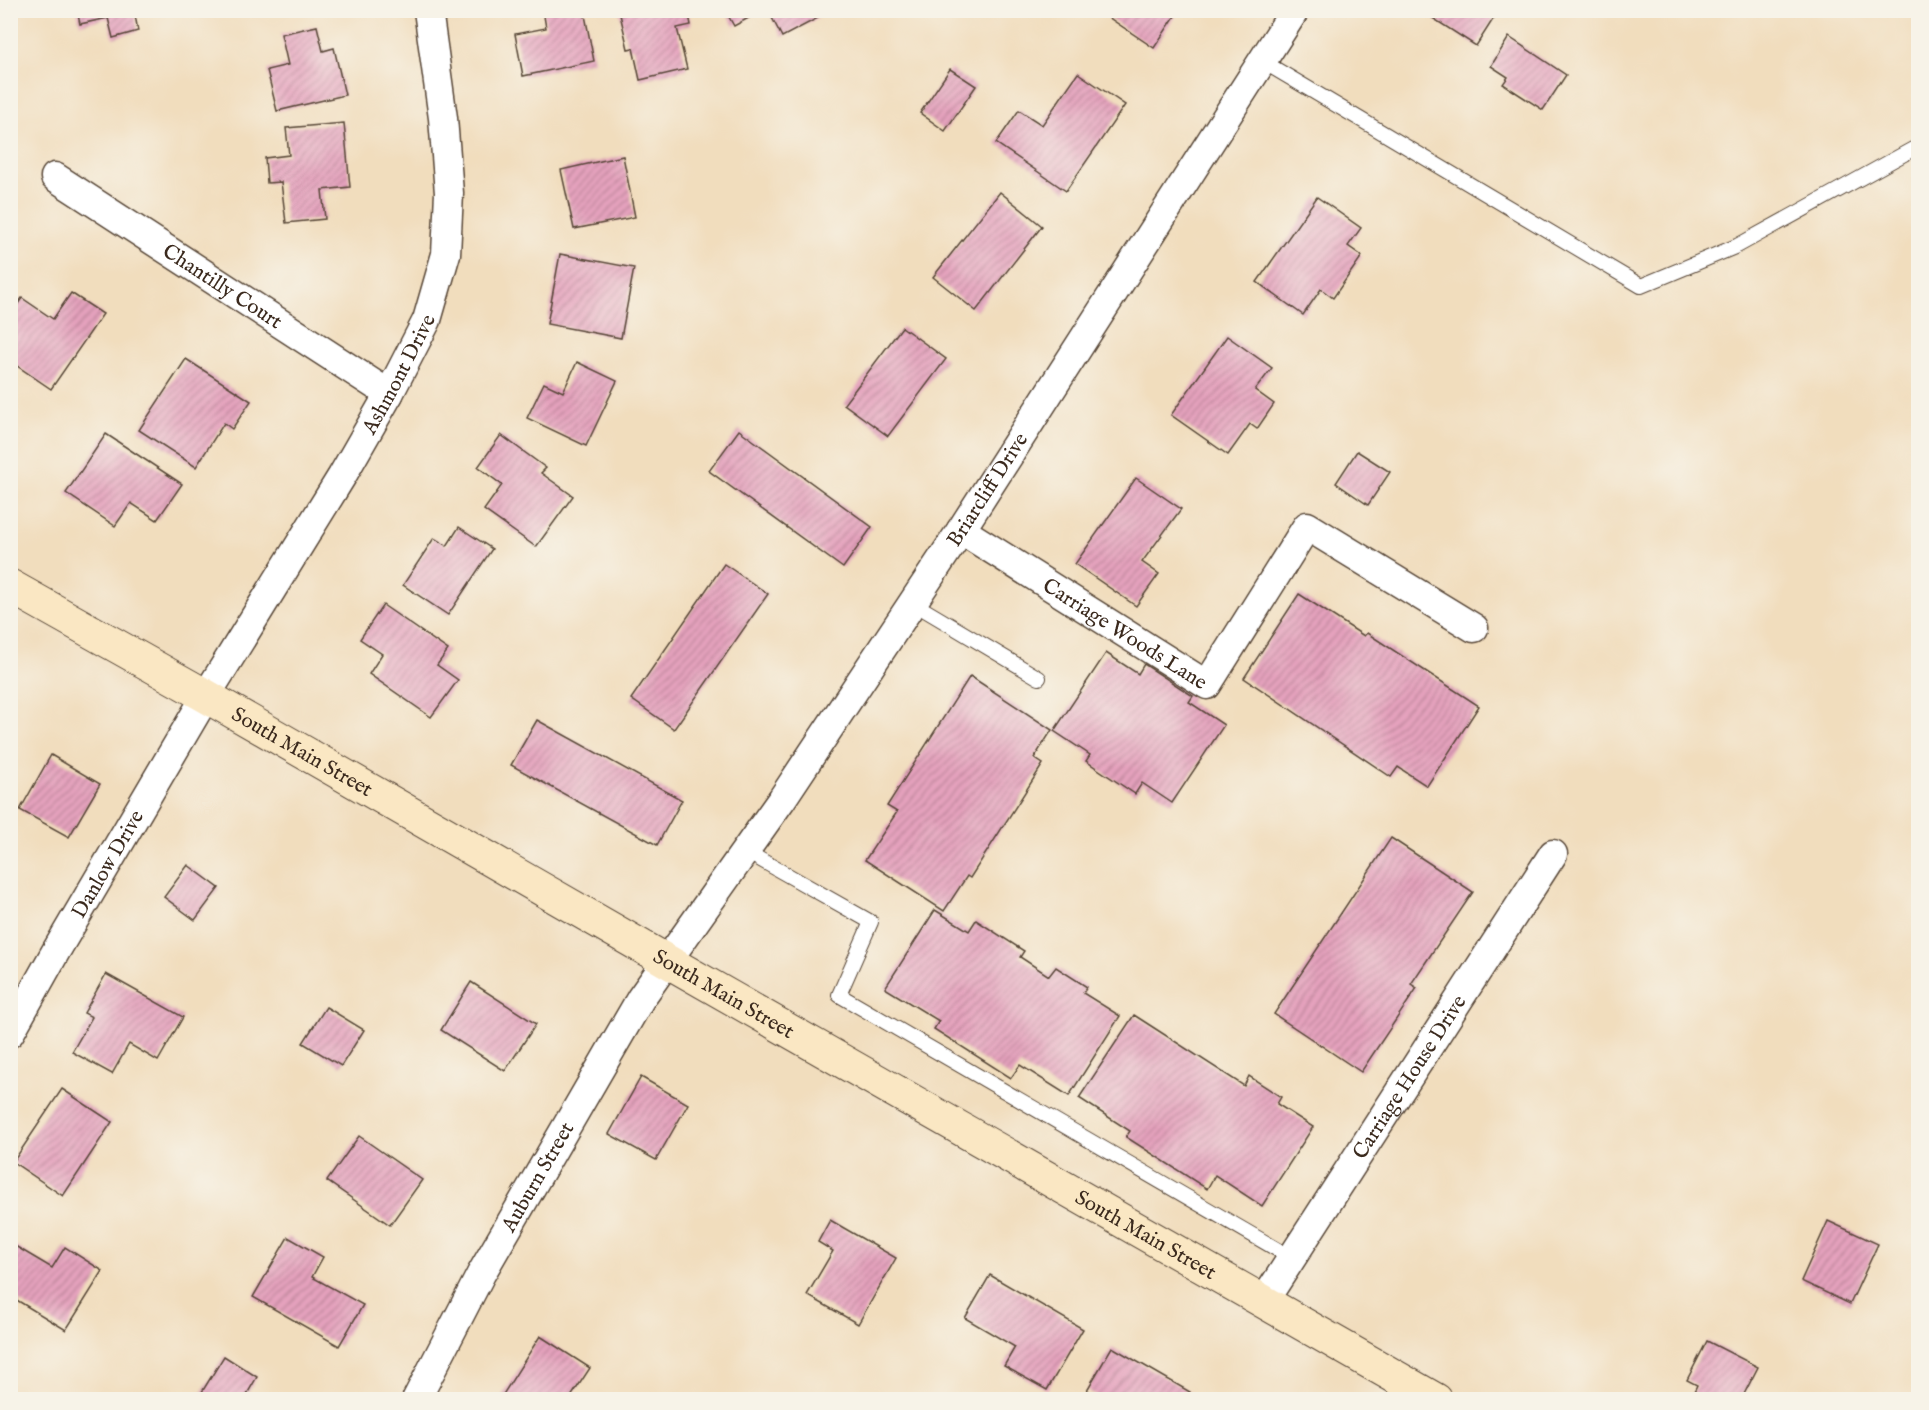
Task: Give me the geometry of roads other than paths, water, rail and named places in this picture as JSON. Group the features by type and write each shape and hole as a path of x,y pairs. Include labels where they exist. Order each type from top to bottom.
{"main road":[{"name":"South Main Street","path":"10,586 1436,1400"}],"street":[{"name":"Ashmont Drive","path":"206,696 342,476 389,394 427,320 446,254 449,193 443,118 428,10"},
{"name":"Briarcliff Drive","path":"667,961 782,800 913,603 1295,10"},
{"name":"Chantilly Court","path":"55,177 389,394"},
{"name":"Carriage Woods Lane","path":"961,530 1207,685 1307,526 1474,628"},
{"name":"Danlow Drive","path":"10,1033 206,696"},
{"name":"Carriage House Drive","path":"1264,1301 1553,854"},
{"name":"Auburn Street","path":"416,1400 481,1274 641,998 667,961"}],"lane":[{"path":"1262,61 1641,286 1737,246 1913,149"},
{"path":"913,603 1039,678"},
{"path":"745,851 872,922 839,996 1292,1258"}]}
